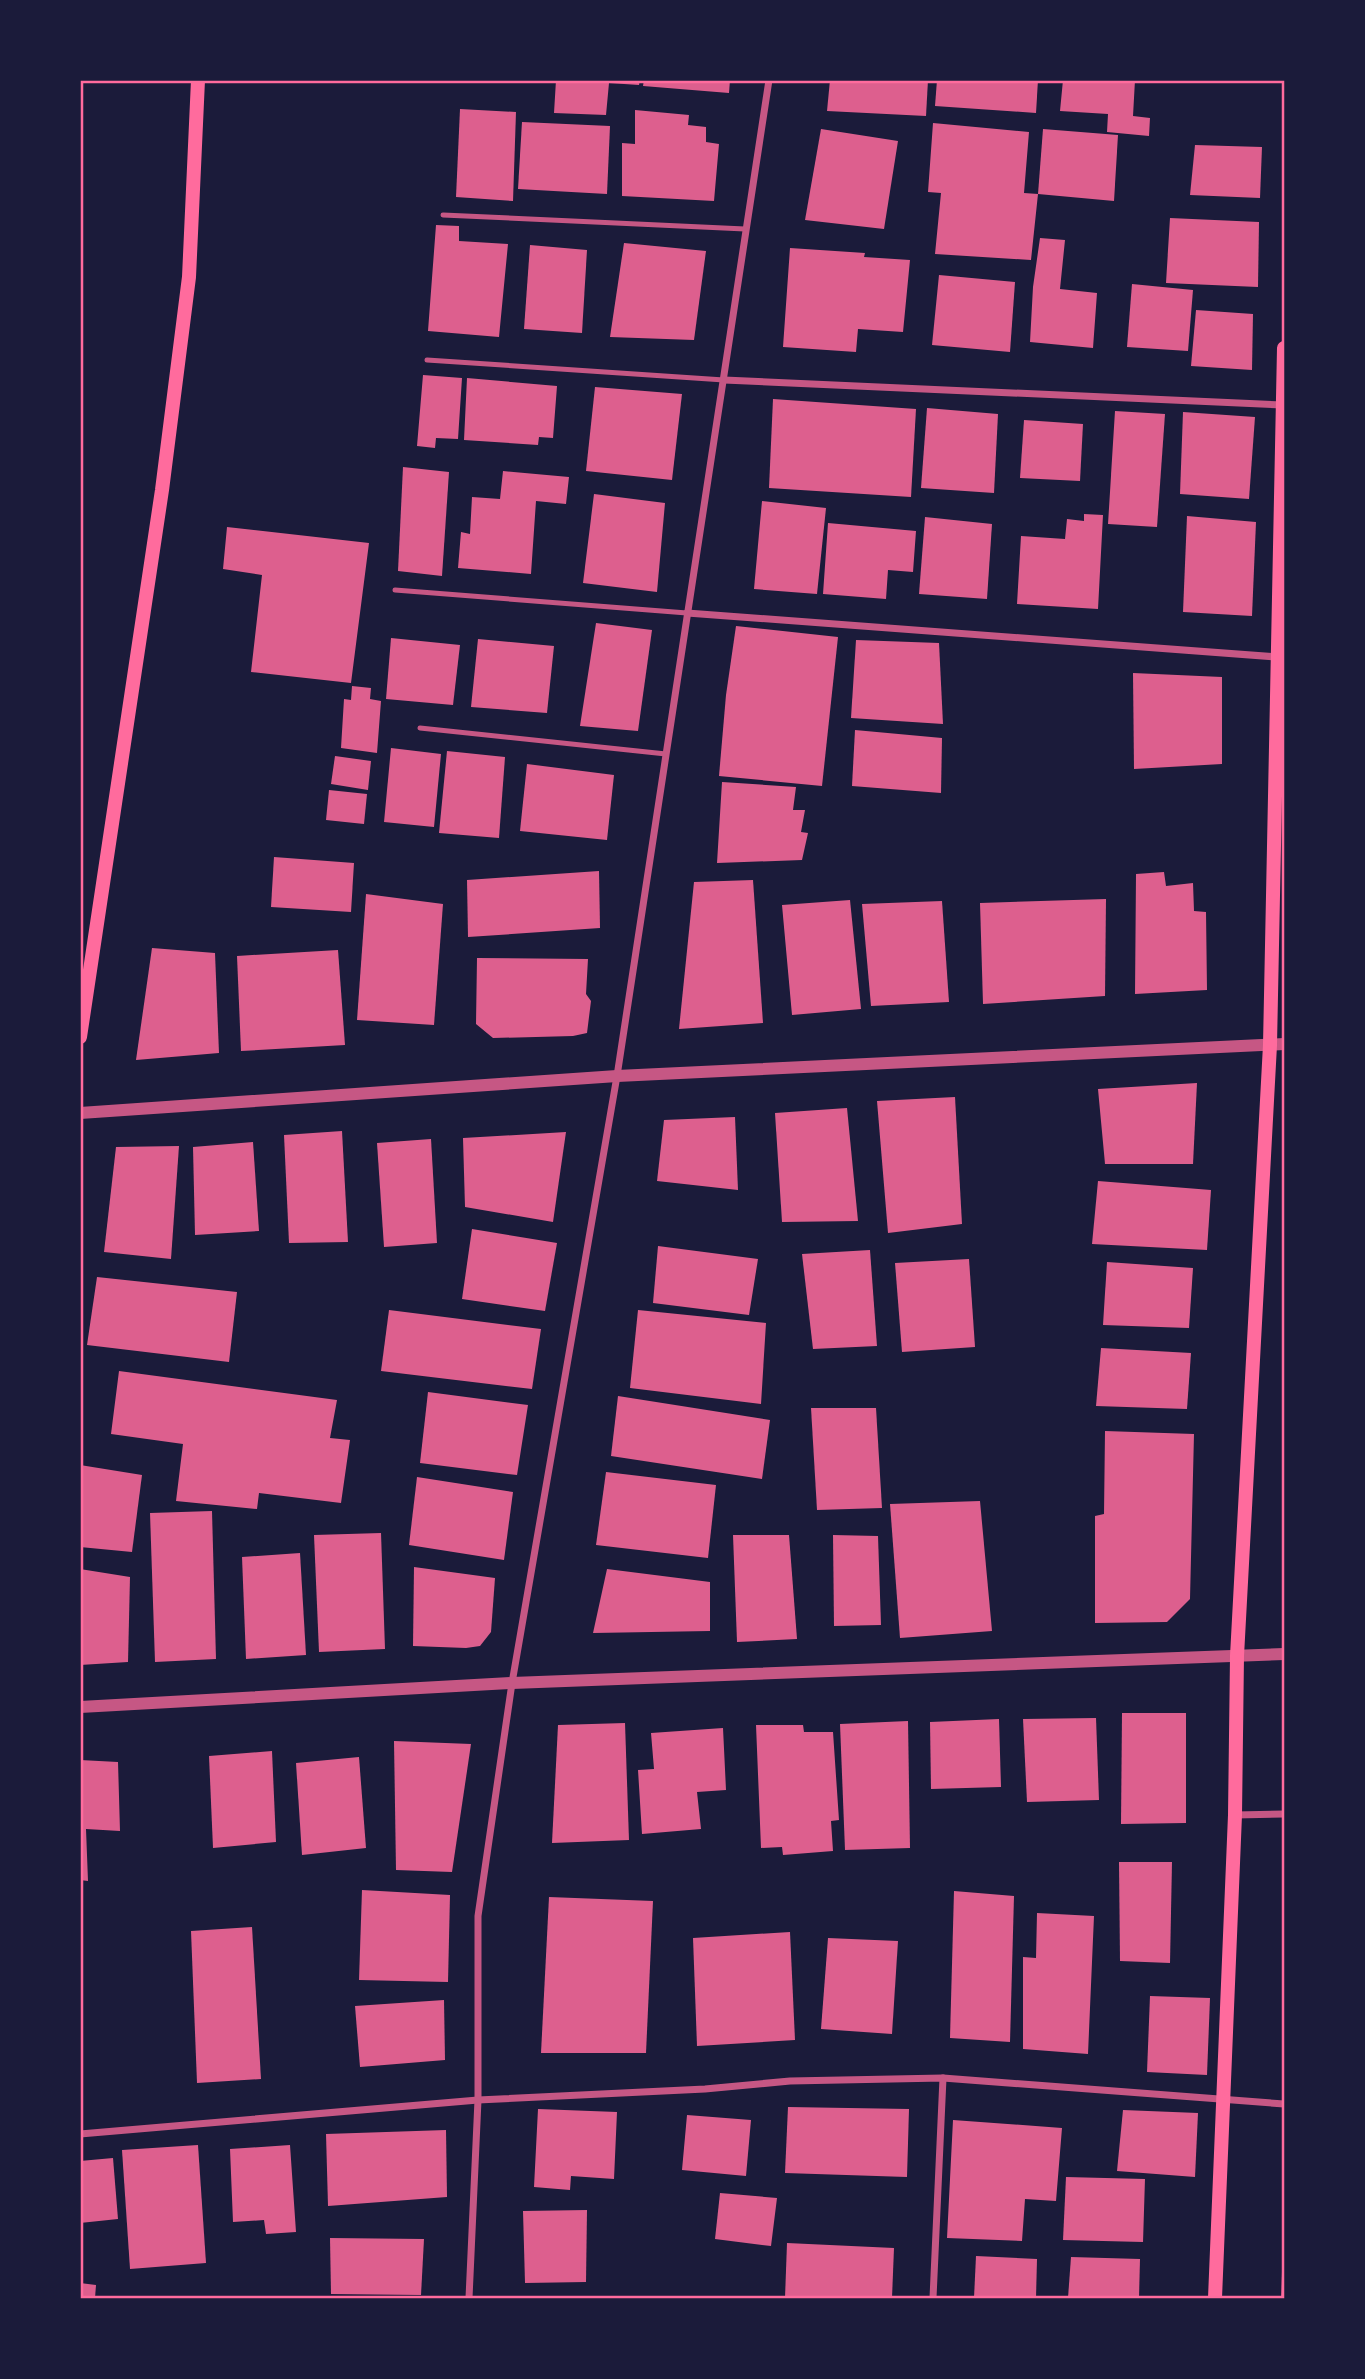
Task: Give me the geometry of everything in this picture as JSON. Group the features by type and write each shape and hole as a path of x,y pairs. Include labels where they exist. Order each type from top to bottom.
{"main road":[{"path":"80,1037 160,503 189,277 198,80"},
{"path":"1215,2298 1235,1815 1237,1656 1277,1045 1277,657 1284,348"}],"street":[{"path":"469,2298 478,2100 478,1916 512,1683 617,1076 769,80"},
{"path":"724,380 1284,405"},
{"path":"687,613 1277,657"},
{"path":"80,1113 617,1076 1277,1045"},
{"path":"80,1707 512,1683 1284,1654"},
{"path":"1235,1815 1284,1814"},
{"path":"933,2298 943,2078"},
{"path":"80,2134 478,2100 705,2089 790,2081 943,2078 1284,2105"}],"lane":[{"path":"443,215 745,229"},
{"path":"427,360 724,380"},
{"path":"395,590 687,613"},
{"path":"420,728 666,754"}],"building":[{"path":"556,80 640,80 639,85 609,83 606,115 554,113"},
{"path":"644,80 730,80 729,93 643,86"},
{"path":"830,80 928,80 926,116 827,111"},
{"path":"937,80 1038,80 1036,113 935,106"},
{"path":"1063,80 1135,80 1133,116 1150,118 1149,136 1107,132 1108,114 1060,111"},
{"path":"460,109 516,112 513,201 456,197"},
{"path":"635,110 689,115 688,125 706,127 706,142 719,144 714,201 622,196 622,143 635,144"},
{"path":"522,122 610,126 607,194 518,189"},
{"path":"933,123 1029,132 1024,193 1038,194 1031,260 935,254 941,193 928,192"},
{"path":"821,129 898,141 884,229 805,220"},
{"path":"1043,129 1118,135 1114,201 1038,194"},
{"path":"1195,145 1262,147 1260,198 1190,195"},
{"path":"1170,218 1259,222 1258,287 1166,283"},
{"path":"436,225 459,226 459,241 508,244 499,337 428,331"},
{"path":"1040,238 1065,240 1060,289 1097,293 1093,348 1030,342 1033,287"},
{"path":"624,243 706,251 694,340 610,337"},
{"path":"530,245 587,250 582,333 524,329"},
{"path":"790,248 865,253 864,257 910,260 903,332 858,329 856,352 783,347"},
{"path":"939,275 1015,282 1010,352 932,345"},
{"path":"1132,284 1193,290 1188,351 1127,347"},
{"path":"1196,310 1253,314 1252,370 1191,366"},
{"path":"423,375 462,378 458,439 436,438 435,448 417,446"},
{"path":"467,378 557,386 553,438 539,437 538,445 464,440"},
{"path":"595,387 682,394 672,480 586,471"},
{"path":"773,399 916,409 911,497 769,488"},
{"path":"927,408 998,414 994,493 921,488"},
{"path":"1115,411 1165,414 1157,527 1108,524"},
{"path":"1183,412 1255,417 1249,499 1180,494"},
{"path":"1024,420 1083,424 1080,481 1020,478"},
{"path":"403,467 449,472 442,576 398,571"},
{"path":"503,471 569,477 566,504 536,501 531,574 458,568 461,532 470,534 472,497 500,499"},
{"path":"594,494 665,503 657,592 583,583"},
{"path":"762,501 826,508 817,594 754,589"},
{"path":"1084,514 1103,515 1098,609 1017,604 1021,536 1065,539 1067,519 1084,521"},
{"path":"1187,516 1256,522 1252,616 1183,612"},
{"path":"925,517 992,524 987,599 919,594"},
{"path":"828,523 916,531 913,572 888,570 886,599 823,594"},
{"path":"227,527 369,543 351,683 251,672 262,575 223,569"},
{"path":"596,623 652,630 638,731 580,726"},
{"path":"736,626 838,637 822,786 719,776 726,695"},
{"path":"391,638 460,645 453,705 386,699"},
{"path":"478,639 554,646 547,713 471,707"},
{"path":"856,640 939,643 943,724 851,718"},
{"path":"1133,673 1222,677 1222,764 1134,769"},
{"path":"352,686 371,688 370,699 381,701 377,753 341,748 344,699 351,700"},
{"path":"855,730 942,738 941,793 852,786"},
{"path":"391,748 441,754 434,827 384,822"},
{"path":"447,751 505,757 499,838 439,833"},
{"path":"335,756 371,761 368,790 331,784"},
{"path":"527,764 614,775 607,840 520,831"},
{"path":"722,782 796,787 793,810 805,810 801,832 808,833 802,860 717,863"},
{"path":"329,790 367,794 364,824 326,820"},
{"path":"274,857 354,863 351,912 271,907"},
{"path":"599,871 600,928 468,937 467,880"},
{"path":"1164,872 1166,886 1193,883 1194,911 1206,912 1207,990 1135,994 1136,874"},
{"path":"753,880 763,1023 679,1029 694,882"},
{"path":"366,894 443,904 434,1025 357,1020"},
{"path":"1106,899 1105,996 983,1004 980,903"},
{"path":"850,900 861,1009 792,1015 782,905"},
{"path":"942,901 949,1002 871,1006 862,904"},
{"path":"152,948 215,953 219,1053 136,1060"},
{"path":"338,950 345,1045 241,1051 237,956"},
{"path":"477,958 588,959 586,994 591,1001 587,1033 573,1036 493,1038 476,1024"},
{"path":"1197,1083 1193,1164 1105,1164 1098,1089"},
{"path":"955,1097 962,1224 888,1233 877,1101"},
{"path":"847,1108 858,1221 782,1222 775,1113"},
{"path":"735,1117 738,1190 657,1181 664,1120"},
{"path":"342,1131 348,1242 289,1243 284,1135"},
{"path":"566,1132 553,1222 465,1207 463,1138"},
{"path":"431,1139 437,1243 384,1247 377,1143"},
{"path":"253,1142 259,1231 195,1235 193,1147"},
{"path":"179,1146 171,1259 104,1252 116,1147"},
{"path":"1098,1181 1211,1190 1207,1250 1092,1244"},
{"path":"472,1229 557,1243 545,1311 462,1299"},
{"path":"658,1246 758,1259 749,1315 653,1303"},
{"path":"870,1250 877,1346 813,1349 802,1254"},
{"path":"969,1259 975,1347 902,1352 895,1263"},
{"path":"1107,1262 1193,1268 1189,1328 1103,1325"},
{"path":"97,1277 237,1292 229,1362 87,1345"},
{"path":"389,1310 541,1329 532,1389 381,1371"},
{"path":"638,1310 766,1323 761,1404 630,1388"},
{"path":"1101,1348 1191,1353 1187,1409 1096,1406"},
{"path":"119,1371 337,1400 330,1438 350,1440 341,1503 259,1493 257,1509 176,1501 183,1444 111,1434"},
{"path":"428,1392 528,1405 517,1475 420,1463"},
{"path":"618,1396 770,1420 762,1479 611,1456"},
{"path":"811,1408 876,1408 882,1508 817,1510"},
{"path":"1105,1431 1194,1434 1190,1599 1167,1622 1095,1623 1095,1516 1104,1514"},
{"path":"80,1465 142,1475 132,1552 80,1547"},
{"path":"606,1472 716,1485 708,1558 596,1545"},
{"path":"417,1477 513,1492 504,1560 409,1545"},
{"path":"980,1501 992,1631 900,1638 890,1504"},
{"path":"212,1511 216,1659 155,1662 150,1513"},
{"path":"381,1533 385,1649 319,1652 314,1535"},
{"path":"733,1535 789,1535 797,1639 737,1642"},
{"path":"833,1535 878,1536 881,1625 834,1626"},
{"path":"300,1553 306,1655 246,1659 242,1557"},
{"path":"414,1567 495,1578 491,1632 480,1646 413,1646"},
{"path":"80,1569 130,1577 128,1662 80,1665"},
{"path":"607,1569 710,1582 710,1631 593,1633"},
{"path":"1122,1713 1186,1713 1186,1823 1121,1824"},
{"path":"1096,1718 1099,1800 1027,1802 1023,1719"},
{"path":"999,1719 1001,1787 931,1789 930,1722"},
{"path":"908,1721 910,1848 845,1850 840,1724"},
{"path":"625,1723 629,1840 552,1843 558,1725"},
{"path":"756,1725 803,1725 804,1732 833,1732 839,1820 831,1821 833,1851 783,1855 782,1847 761,1848"},
{"path":"723,1728 726,1790 697,1792 701,1829 642,1834 638,1770 654,1769 651,1733"},
{"path":"394,1741 471,1744 452,1872 396,1870"},
{"path":"272,1751 276,1842 213,1848 209,1756"},
{"path":"359,1757 366,1848 302,1855 296,1763"},
{"path":"80,1760 118,1762 120,1831 86,1829 88,1881 80,1880"},
{"path":"1119,1862 1172,1862 1170,1963 1120,1961"},
{"path":"362,1890 450,1895 448,1982 359,1980"},
{"path":"954,1891 1014,1896 1010,2042 950,2038"},
{"path":"549,1897 653,1901 646,2053 541,2053"},
{"path":"1037,1913 1094,1916 1088,2054 1023,2049 1023,1957 1036,1958"},
{"path":"252,1927 261,2079 197,2083 191,1931"},
{"path":"790,1932 795,2040 697,2046 693,1938"},
{"path":"828,1938 898,1941 892,2034 821,2029"},
{"path":"1150,1996 1210,1998 1207,2075 1147,2072"},
{"path":"444,2000 445,2060 360,2067 355,2006"},
{"path":"788,2107 909,2109 907,2177 785,2173"},
{"path":"538,2109 617,2112 614,2179 571,2176 570,2190 534,2187"},
{"path":"1123,2110 1198,2113 1195,2177 1117,2171"},
{"path":"687,2115 751,2120 746,2176 682,2170"},
{"path":"953,2120 1062,2128 1056,2201 1025,2199 1022,2241 947,2238"},
{"path":"446,2130 447,2197 328,2206 326,2134"},
{"path":"198,2145 206,2263 130,2269 122,2150"},
{"path":"290,2145 296,2232 266,2234 264,2220 233,2222 230,2149"},
{"path":"113,2158 118,2219 80,2223 80,2161"},
{"path":"1066,2177 1145,2179 1143,2242 1063,2240"},
{"path":"720,2193 777,2198 771,2246 715,2239"},
{"path":"587,2210 586,2282 525,2283 523,2211"},
{"path":"330,2238 424,2239 421,2295 331,2294"},
{"path":"787,2243 894,2248 892,2298 785,2298"},
{"path":"976,2256 1037,2259 1036,2298 974,2298"},
{"path":"1071,2257 1140,2259 1139,2298 1068,2298"},
{"path":"1282,2272 1284,2273 1284,2298 1281,2298"},
{"path":"80,2283 96,2285 95,2298 80,2298"}]}
